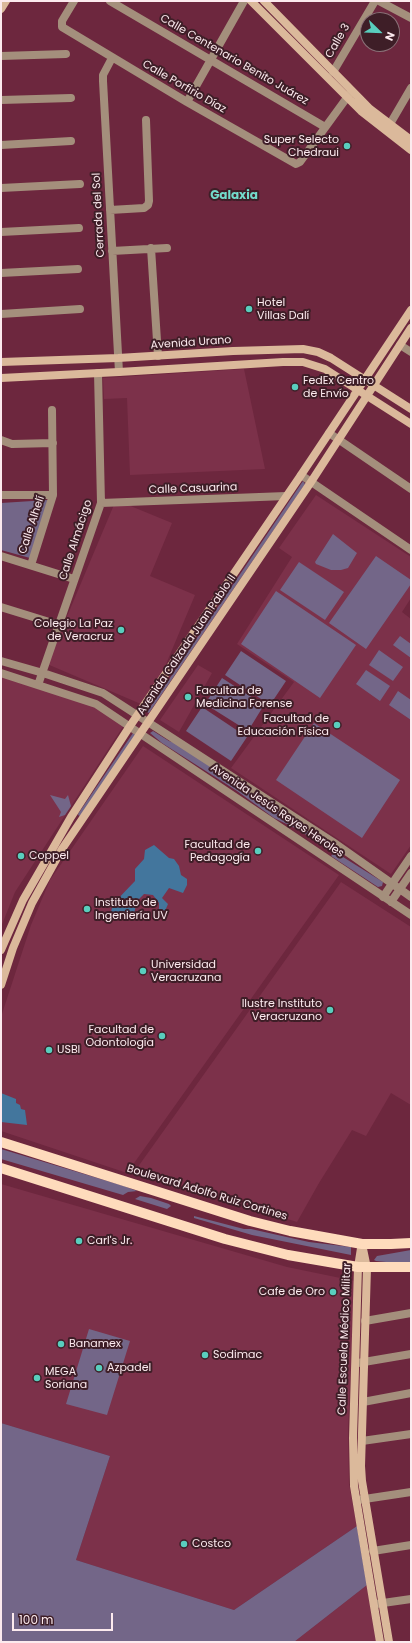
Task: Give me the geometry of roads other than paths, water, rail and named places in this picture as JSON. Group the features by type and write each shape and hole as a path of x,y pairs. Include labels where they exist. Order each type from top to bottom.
{"main road":[{"path":"1,9 6,1"},
{"path":"251,1 349,94 411,140"},
{"path":"264,1 333,72 369,118 411,150"},
{"name":"Avenida Calzada Juan Pablo II","path":"2,947 23,900 71,817 130,726 286,496 302,475 411,310"},
{"name":"Avenida Calzada Juan Pablo II","path":"1,985 13,948 49,870 80,821 311,482 411,328"},
{"name":"Avenida Urano","path":"1,362 118,358 243,350 303,349 318,352 331,358 365,378 411,409"},
{"path":"243,350 243,364"},
{"path":"1,378 303,362 325,369 368,395 411,424"},
{"path":"71,817 80,821"},
{"path":"2,947 13,948"},
{"name":"Boulevard Adolfo Ruiz Cortines","path":"1,1142 250,1221 305,1234 362,1244 411,1243"},
{"path":"1,1168 225,1239 288,1255 362,1267 411,1267"},
{"name":"Calle Escuela Médico Militar","path":"362,1244 365,1321 361,1466 364,1499 373,1551 380,1642"},
{"name":"Calle Escuela Médico Militar","path":"362,1267 355,1364 353,1438 354,1486 378,1604 389,1642"}],"street":[{"name":"Calle Porfirio Díaz","path":"74,1 62,21 62,28 296,164 300,162 325,127"},
{"name":"Calle Centenario Benito Juárez","path":"110,1 325,127"},
{"path":"187,102 244,1"},
{"name":"Calle 3","path":"333,72 374,1"},
{"path":"379,1 411,18"},
{"path":"1,56 66,54"},
{"name":"Cerrada del Sol","path":"112,58 103,75 103,81 119,372"},
{"path":"390,124 411,88"},
{"path":"325,127 349,94"},
{"path":"1,100 71,98"},
{"path":"110,210 144,208 148,205 146,120"},
{"path":"1,145 71,141"},
{"path":"1,188 80,184"},
{"path":"1,232 79,228"},
{"path":"151,248 158,356"},
{"path":"112,251 167,248"},
{"path":"1,273 78,269"},
{"path":"1,314 80,309"},
{"path":"400,345 411,352"},
{"name":"Calle Almácigo","path":"38,685 101,504 98,373"},
{"name":"Calle Alhelí","path":"31,565 54,495 52,410"},
{"path":"329,433 411,488"},
{"path":"1,440 12,444 53,443"},
{"path":"302,475 411,550"},
{"path":"1,495 54,495"},
{"name":"Calle Casuarina","path":"101,504 286,496"},
{"path":"1,556 74,580"},
{"path":"1,607 59,625"},
{"name":"Avenida Jesús Reyes Heroles","path":"1,661 96,690 333,842 411,897"},
{"name":"Avenida Jesús Reyes Heroles","path":"1,673 96,704 411,915"},
{"path":"383,897 411,856"},
{"path":"391,902 411,873"},
{"path":"365,1321 411,1313"},
{"path":"355,1364 364,1361 411,1354"},
{"path":"363,1402 411,1393"},
{"path":"362,1441 411,1434"},
{"path":"356,1501 411,1492"},
{"path":"373,1551 411,1545"},
{"path":"378,1604 411,1599"}],"water":[{"path":"154,845 169,858 174,859 179,866 181,875 187,879 187,885 183,893 169,888 162,898 168,904 165,911 159,909 159,903 153,895 144,894 137,901 134,914 125,916 111,912 113,904 135,881 135,869 144,859 145,850"},
{"path":"1,1093 16,1099 16,1103 20,1105 21,1109 25,1110 27,1125 1,1122"}],"place":[{"name":"Super Selecto Chedraui","path":"347,146"},
{"name":"Hotel Villas Dalí","path":"249,309"},
{"name":"FedEx Centro de Envío","path":"295,387"},
{"name":"Colegio La Paz de Veracruz","path":"121,630"},
{"name":"Facultad de Medicina Forense","path":"188,697"},
{"name":"Facultad de Educación Física","path":"337,725"},
{"name":"Facultad de Pedagogía","path":"258,851"},
{"name":"Coppel","path":"21,856"},
{"name":"Instituto de Ingeniería UV","path":"87,909"},
{"name":"Universidad Veracruzana","path":"143,971"},
{"name":"Ilustre Instituto Veracruzano","path":"330,1010"},
{"name":"Facultad de Odontología","path":"162,1036"},
{"name":"USBI","path":"49,1050"},
{"name":"Carl's Jr.","path":"79,1241"},
{"name":"Cafe de Oro","path":"333,1292"},
{"name":"Banamex","path":"61,1344"},
{"name":"Sodimac","path":"205,1355"},
{"name":"Azpadel","path":"99,1368"},
{"name":"MEGA Soriana","path":"37,1378"},
{"name":"Costco","path":"184,1544"}],"district":[{"name":"Galaxia","path":"234,196"}]}
